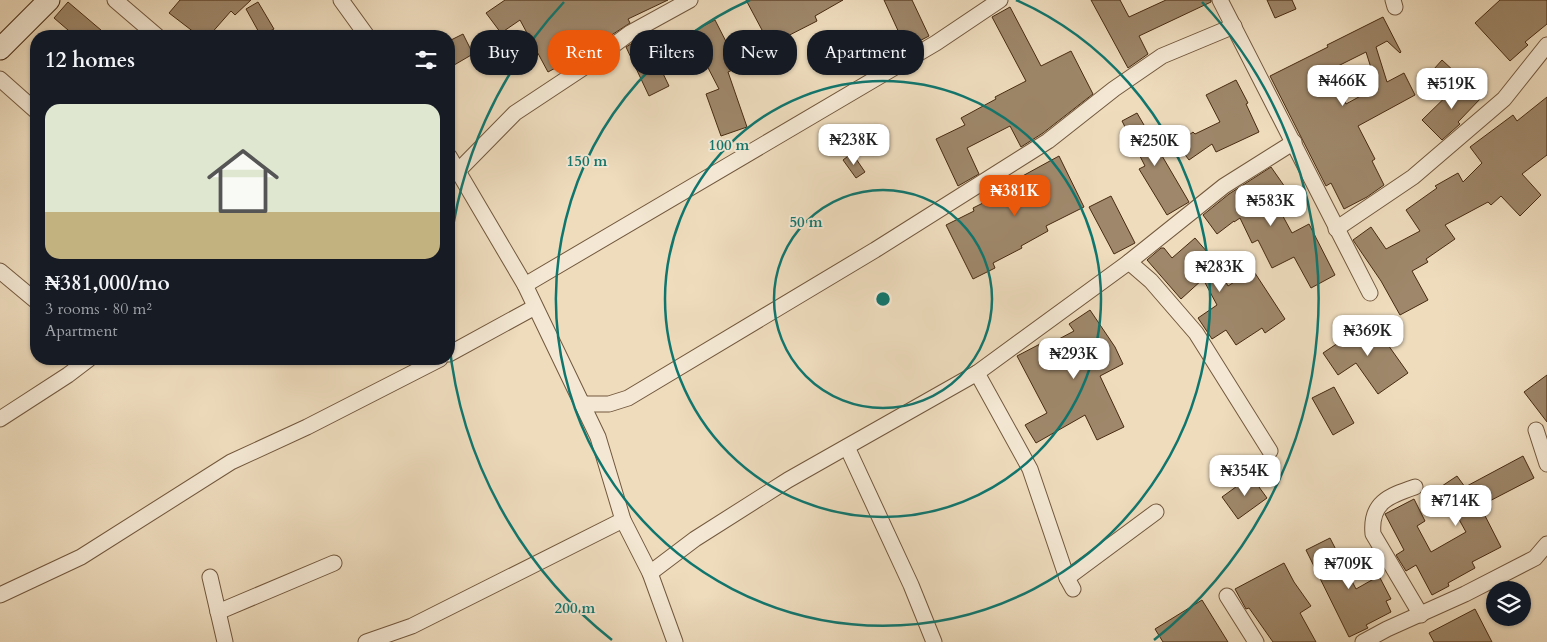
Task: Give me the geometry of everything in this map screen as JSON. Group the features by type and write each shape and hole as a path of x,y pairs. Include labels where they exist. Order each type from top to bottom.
{"street":[{"path":"0,49 50,0"},
{"path":"115,0 150,30"},
{"path":"458,171 515,113 583,68 630,33 690,0"},
{"path":"525,285 936,43 1000,0"},
{"path":"1220,0 1370,294"},
{"path":"345,1 363,30"},
{"path":"582,404 609,404 628,398 875,250 1048,141 1114,89 1162,56 1234,26"},
{"path":"1336,229 1413,177 1504,99 1547,45"},
{"path":"0,79 30,106"},
{"path":"650,573 695,539 788,480 977,373 1129,262 1224,186 1294,142"},
{"path":"455,166 525,285 598,437 623,520 650,573 675,642"},
{"path":"1129,262 1151,281 1196,333 1270,451"},
{"path":"0,271 30,297"},
{"path":"455,351 535,306"},
{"path":"0,419 81,365"},
{"path":"0,595 81,557 231,462 307,427 428,365"},
{"path":"977,373 1030,469 1070,583 1156,512"},
{"path":"1536,430 1547,464"},
{"path":"847,447 912,585 934,642"},
{"path":"1414,487 1380,503 1372,523 1374,534 1421,615"},
{"path":"366,642 412,626 623,520"},
{"path":"1363,642 1535,558 1547,544"},
{"path":"218,612 334,563"},
{"path":"210,577 225,642"},
{"path":"1227,596 1256,642"}],"building":[{"path":"180,0 251,0 235,15 231,11 214,30 191,30 169,13"},
{"path":"505,0 668,0 628,19 630,23 619,30 548,30 548,72 538,53 538,30 525,30 520,20 505,30 499,30 486,13"},
{"path":"746,0 843,0 815,16 817,21 797,31 762,30"},
{"path":"884,0 912,0 929,36 924,39 924,30 898,30"},
{"path":"1091,0 1120,0 1129,17 1166,0 1211,0 1211,2 1139,36 1148,54 1128,68"},
{"path":"1267,0 1292,0 1296,9 1275,18"},
{"path":"1500,0 1547,0 1547,24 1525,42 1528,45 1510,61 1475,23"},
{"path":"68,2 101,30 68,30 54,18"},
{"path":"258,2 274,29 258,30 246,9"},
{"path":"1010,7 1041,66 1071,51 1093,94 1043,133 1021,147 1010,126 967,148 979,174 958,186 936,139 965,125 961,118 1026,81 992,17"},
{"path":"1383,17 1401,52 1387,41 1376,47 1387,82 1404,73 1415,95 1358,126 1375,159 1372,161 1384,185 1367,197 1344,209 1331,183 1326,186 1270,76 1328,47 1327,45","holes":["1366,52 1377,87 1346,104 1330,70"]},
{"path":"715,20 723,36 723,75 729,75 747,127 721,136 706,94 719,89 712,75 713,30 696,30"},
{"path":"463,34 470,48 470,56 455,64 455,38"},
{"path":"630,45 630,56 626,47"},
{"path":"1442,60 1456,73 1434,85 1426,78"},
{"path":"639,75 664,75 669,86 649,96"},
{"path":"1236,80 1248,103 1246,104 1259,132 1216,152 1212,144 1189,160 1177,144 1193,132 1195,134 1220,122 1206,95"},
{"path":"1463,80 1482,97 1458,122 1460,124 1442,140 1422,120"},
{"path":"1547,97 1547,155 1522,174 1541,195 1520,216 1501,196 1491,205 1488,202 1445,225 1455,239 1426,259 1428,262 1412,271 1428,300 1400,315 1381,281 1353,240 1371,227 1386,249 1420,231 1406,210 1437,188 1435,186 1458,173 1463,182 1482,163 1470,147 1513,115 1517,121"},
{"path":"1137,113 1189,202 1167,215 1139,169 1145,166 1122,121"},
{"path":"852,153 865,172 856,178 843,160"},
{"path":"1059,156 1084,207 1046,226 1048,231 1021,246 1022,248 993,263 995,268 973,279 946,225 974,211 973,208 999,195 997,190"},
{"path":"1271,167 1285,187 1272,196 1292,233 1309,224 1335,275 1311,288 1294,257 1272,268 1258,240 1252,243 1240,218 1217,234 1203,215 1229,194"},
{"path":"1111,196 1135,243 1114,254 1089,207"},
{"path":"1195,238 1215,261 1228,286 1253,270 1285,319 1265,333 1262,328 1236,345 1226,330 1212,339 1198,318 1217,305 1203,279 1181,299 1147,260 1161,248 1164,248 1172,258"},
{"path":"1090,310 1115,347 1123,364 1100,376 1124,427 1097,440 1085,415 1036,443 1025,425 1047,413 1017,356 1040,344 1042,348 1074,331 1069,324"},
{"path":"1371,321 1408,373 1378,394 1356,363 1338,375 1323,353"},
{"path":"1547,375 1547,422 1524,392"},
{"path":"1334,387 1354,423 1333,435 1312,398"},
{"path":"1523,456 1534,478 1480,506 1501,547 1472,562 1475,568 1448,583 1449,586 1432,595 1416,565 1406,571 1396,555 1404,550 1385,514 1414,499 1425,521 1417,526 1431,552 1466,532 1439,488 1457,476 1465,487"},
{"path":"1251,476 1267,498 1238,519 1222,497"},
{"path":"1330,538 1356,589 1379,576 1391,599 1386,601 1391,612 1366,625 1368,628 1349,637 1306,550"},
{"path":"1284,563 1294,582 1311,606 1300,613 1316,642 1273,642 1249,608 1246,609 1235,589"},
{"path":"1202,600 1228,642 1163,642 1155,629"},
{"path":"1475,609 1492,642 1434,642 1429,633"}]}
